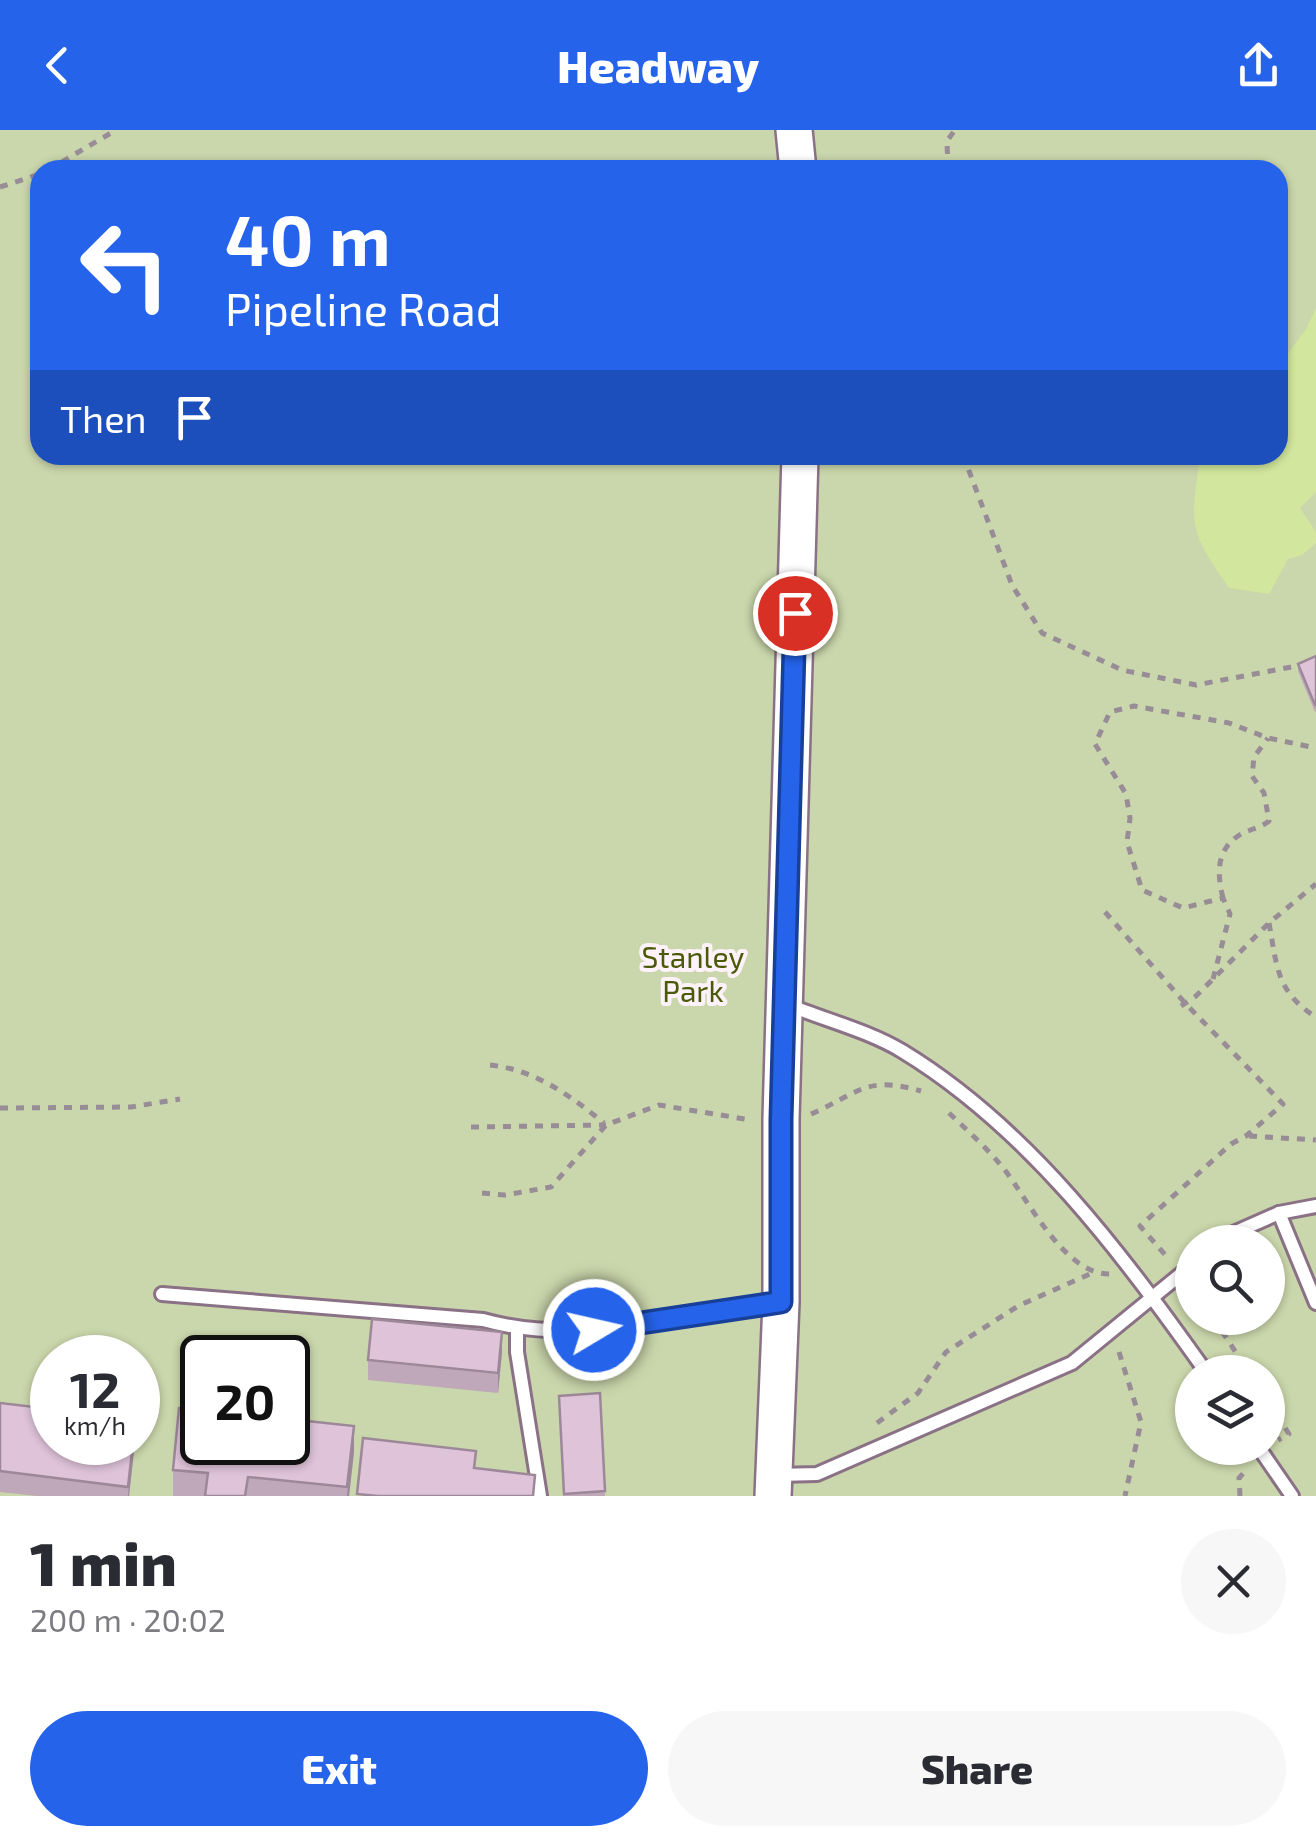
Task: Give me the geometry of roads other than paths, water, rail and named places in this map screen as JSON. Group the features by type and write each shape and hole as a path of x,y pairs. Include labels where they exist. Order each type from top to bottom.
{"street":[{"path":"794,130 797,160"},
{"path":"774,1486 800,465"}],"lane":[{"path":"785,1004 900,1050 971,1101 1023,1147 1129,1265 1194,1355"},
{"path":"1253,1225 1316,1206"},
{"path":"1279,1214 1316,1302"},
{"path":"774,1486 817,1474 1072,1363 1175,1279"},
{"path":"162,1294 483,1320 517,1330 594,1330 781,1302"},
{"path":"517,1330 517,1352 540,1496"},
{"path":"1270,1465 1292,1496"}],"park label":[{"name":"Stanley Park","path":"693,975"}]}
